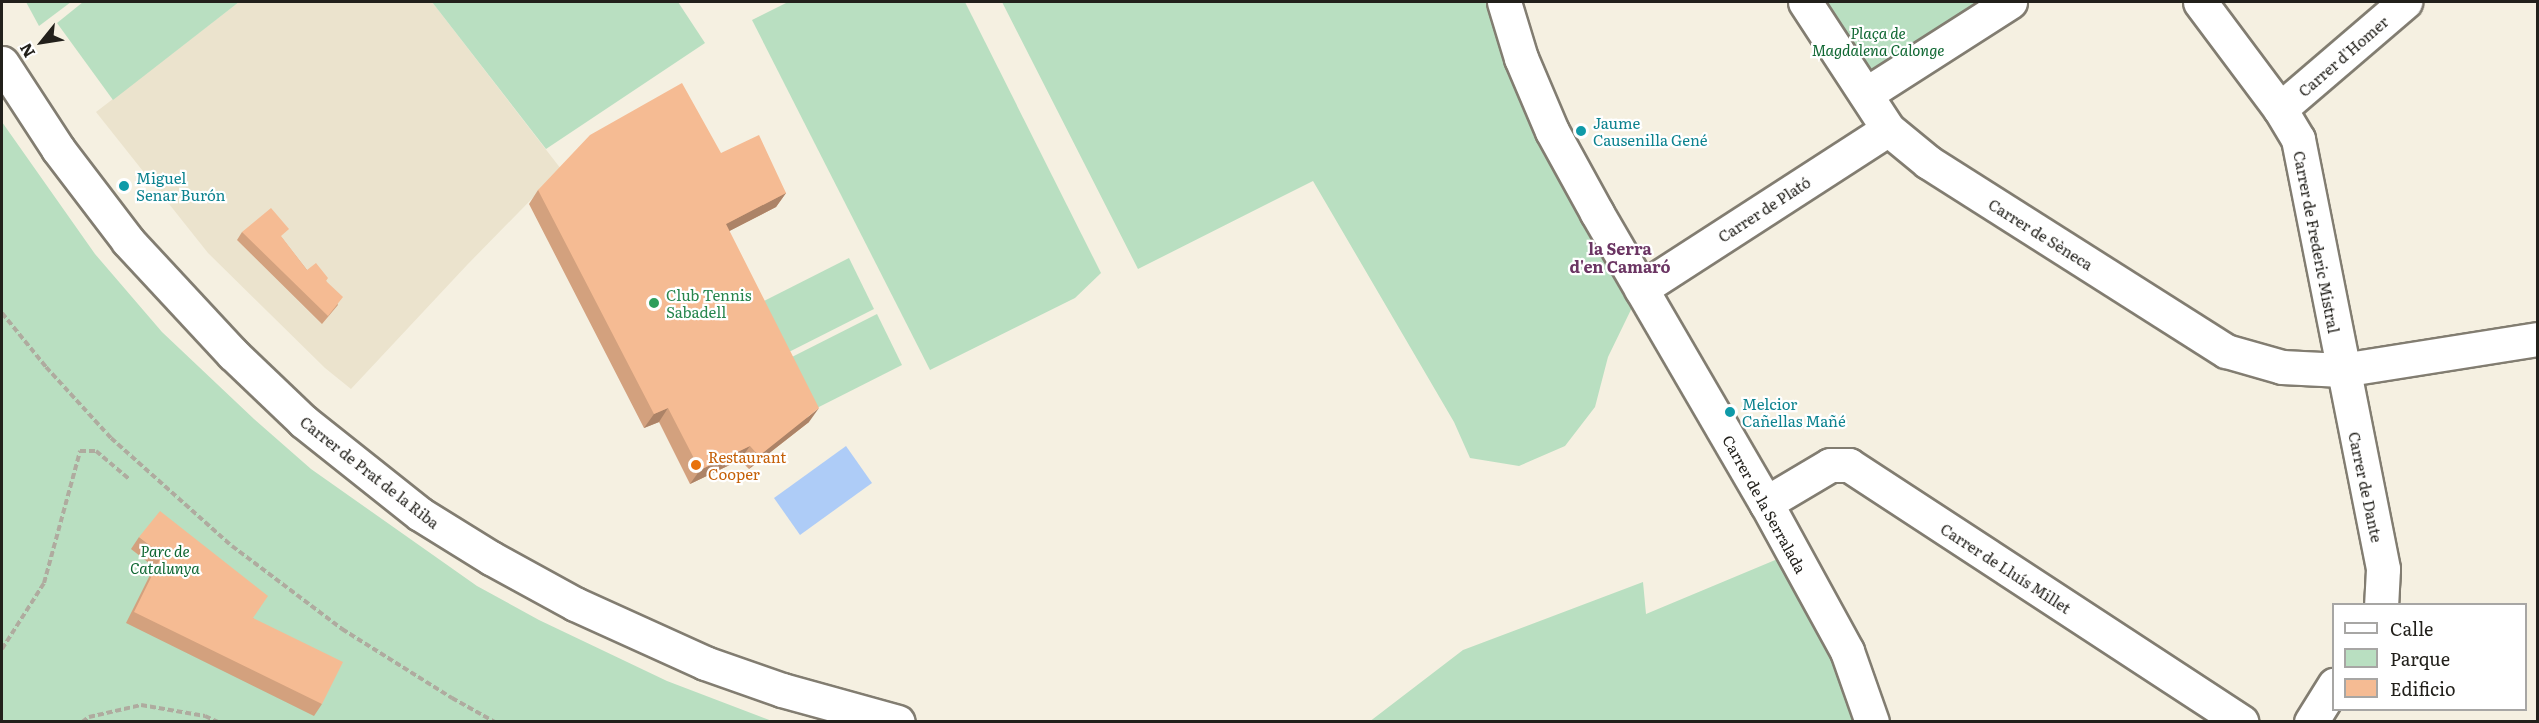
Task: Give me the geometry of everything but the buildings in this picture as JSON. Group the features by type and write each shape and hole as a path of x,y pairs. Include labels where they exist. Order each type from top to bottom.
{"street":[{"name":"Carrer de la Serralada","path":"1504,2 1521,57 1552,131 1766,503 1847,651 1872,722"},
{"name":"Carrer de Sèneca","path":"1805,2 1888,129 1928,162 2226,351 2282,368 2342,370 2538,339"},
{"path":"1866,94 2010,2"},
{"name":"Carrer de Frederic Mistral","path":"2200,2 2280,110 2298,140 2342,370"},
{"name":"Carrer d'Homer","path":"2280,110 2405,2"},
{"name":"Carrer de Prat de la Riba","path":"2,63 58,150 128,241 233,354 303,422 420,514 491,558 575,604 705,663 782,690 898,722"},
{"name":"Carrer de Plató","path":"1641,289 1888,129"},
{"name":"Carrer de Dante","path":"2342,370 2383,569 2381,603"},
{"name":"Carrer de Lluís Millet","path":"1766,503 1830,465 1849,465 2241,722"},
{"path":"2311,722 2332,688"}],"path":[{"path":"2,313 45,367 111,438 232,546 342,629 452,698 495,722"},
{"path":"2,649 44,583 80,450 96,451 129,479"},
{"path":"82,722 89,717 141,705 205,716 218,722"}],"shaded area":[{"path":"239,2 432,2 561,169 351,389 325,368 208,253 96,112"}],"green space":[{"path":"26,2 71,2 39,26"},
{"path":"83,2 239,2 113,100 57,23"},
{"path":"432,2 678,2 705,43 546,149"},
{"path":"788,2 965,2 1101,273 1075,298 930,370 752,20"},
{"path":"1002,2 1504,2 1641,289 1608,357 1595,407 1565,446 1519,466 1470,458 1454,422 1313,181 1138,269"},
{"name":"Plaça de Magdalena Calonge","path":"1805,2 2010,2 1866,94"},
{"name":"Parc de Catalunya","path":"2,122 95,254 162,332 311,469 477,586 539,620 667,681 772,721 2,721"},
{"path":"849,258 874,309 781,356 756,305"},
{"path":"877,314 902,365 809,412 784,361"},
{"path":"1792,553 1872,722 1369,722 1463,650 1643,582 1646,614"}],"water":[{"path":"846,446 872,483 800,535 774,498"}],"place":[{"name":"Jaume Causenilla Gené","path":"1581,131"},
{"name":"Miguel Senar Burón","path":"124,186"},
{"name":"Club Tennis Sabadell","path":"654,303"},
{"name":"Melcior Cañellas Mañé","path":"1730,412"},
{"name":"Restaurant Cooper","path":"696,465"}],"district":[{"name":"la Serra d'en Camaró","path":"1620,257"}]}
